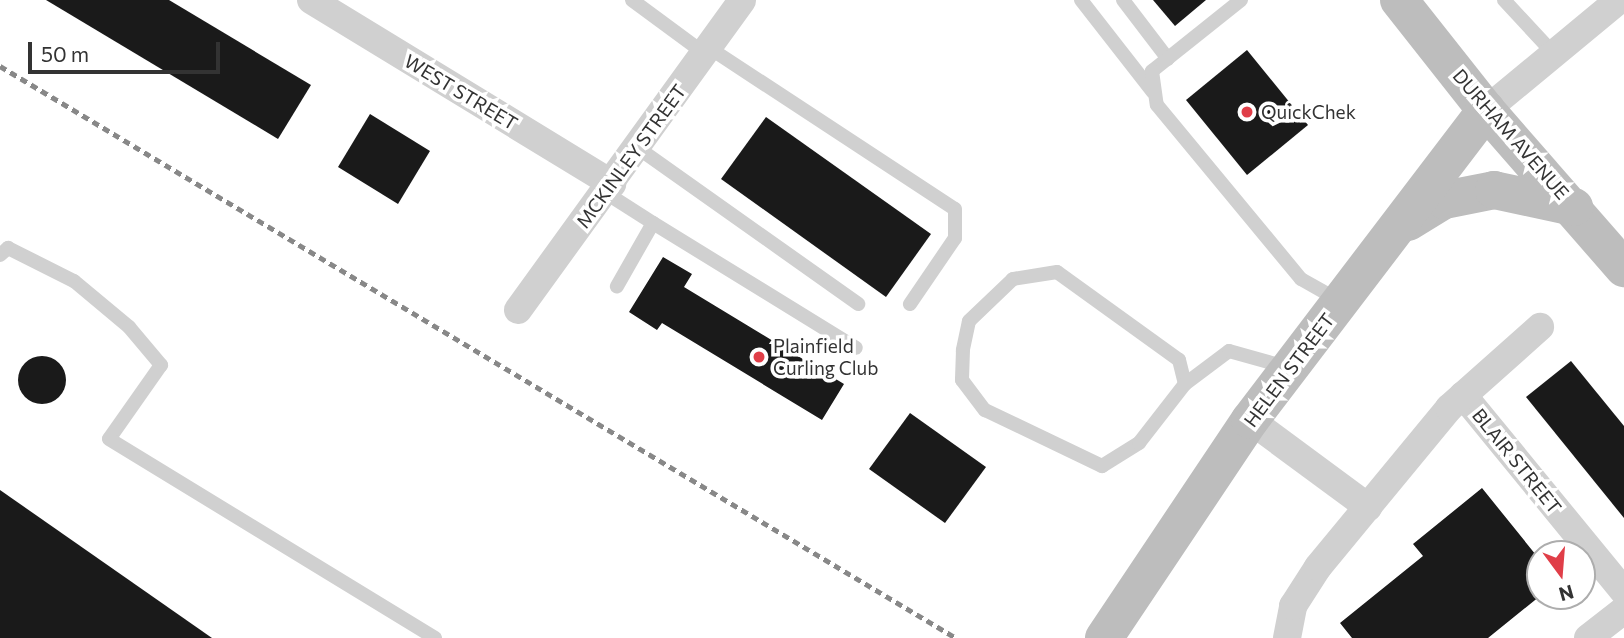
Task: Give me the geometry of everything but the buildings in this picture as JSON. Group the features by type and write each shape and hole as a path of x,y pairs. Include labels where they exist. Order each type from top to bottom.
{"street":[{"name":"WEST STREET","path":"311,0 342,8 609,188"},
{"name":"MCKINLEY STREET","path":"518,310 743,0"},
{"name":"DURHAM AVENUE","path":"1399,0 1486,110 1574,207 1624,268"},
{"path":"1486,110 1619,0"},
{"name":"HELEN STREET","path":"1104,638 1250,420 1486,110"},
{"path":"1394,231 1444,200 1489,190 1574,207"},
{"name":"BLAIR STREET","path":"1287,638 1293,606 1318,567 1464,395 1540,327"},
{"name":"BLAIR STREET","path":"1464,395 1624,592"},
{"path":"1250,420 1368,507"},
{"path":"1588,638 1624,610"}],"lane":[{"path":"632,0 955,209 955,239 910,304"},
{"path":"1081,0 1153,93"},
{"path":"1123,0 1168,59"},
{"path":"1241,0 1152,71 1153,93 1157,105 1293,271 1340,302"},
{"path":"1504,0 1553,53"},
{"path":"638,148 858,303"},
{"path":"609,188 653,223 856,348"},
{"path":"617,286 653,223"},
{"path":"0,255 8,248 74,281 129,327 161,365 109,439 435,638"},
{"path":"1185,384 1179,360 1057,272 1013,279 969,321 962,350 962,380 985,410 1102,466 1139,443 1185,384 1229,351 1290,368"}],"railway":[{"path":"0,66 956,638"}],"place":[{"name":"QuickChek","path":"1247,112"},
{"name":"Plainfield Curling Club","path":"759,357"}]}
